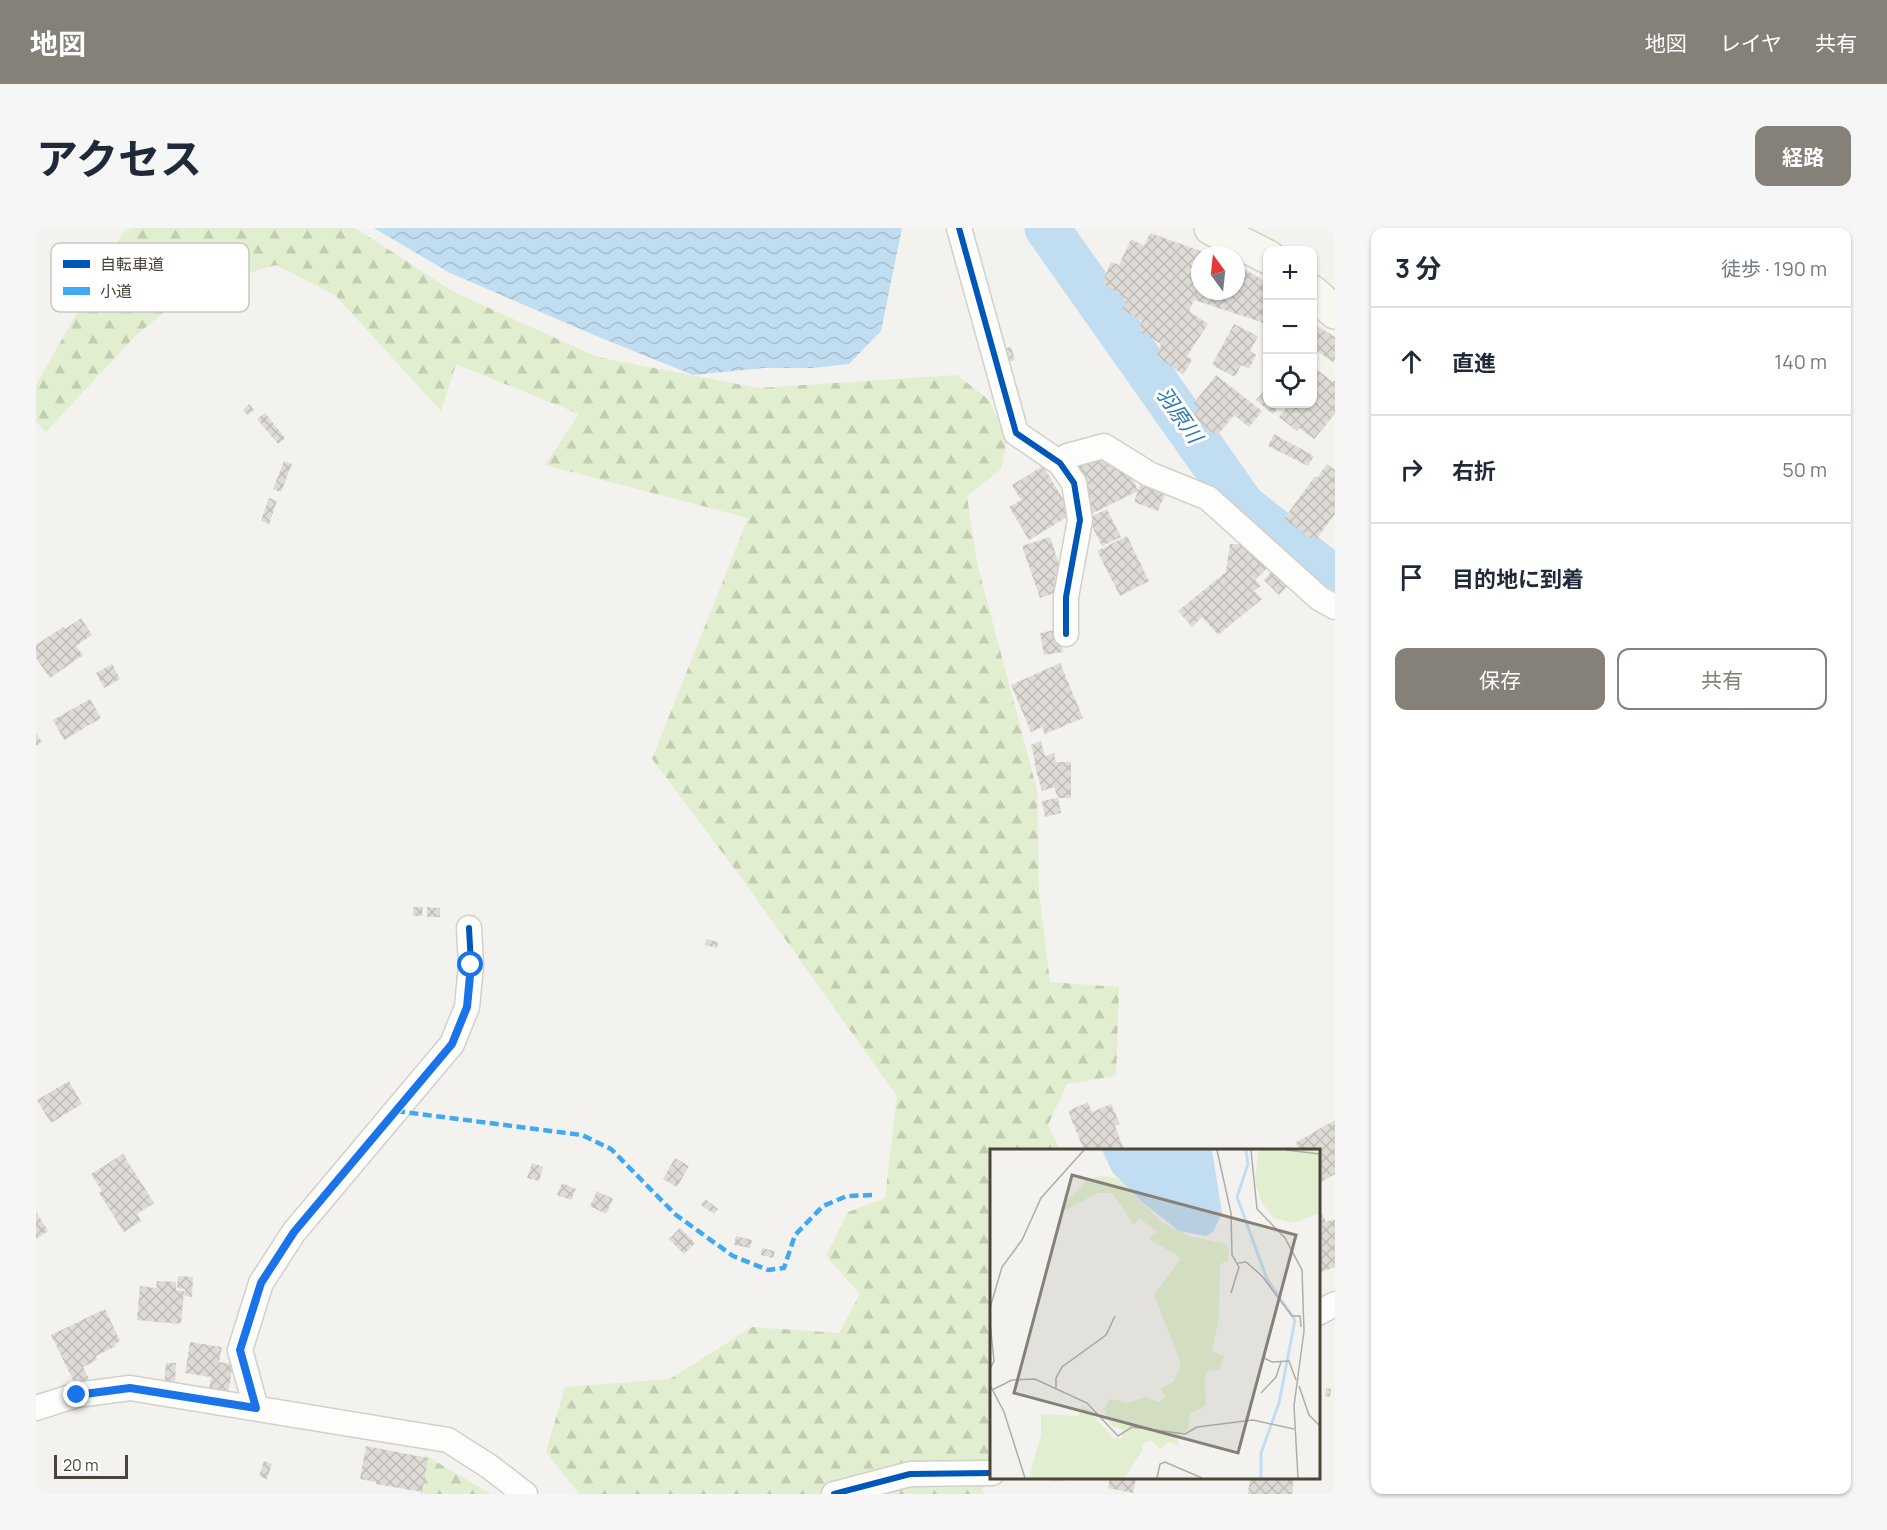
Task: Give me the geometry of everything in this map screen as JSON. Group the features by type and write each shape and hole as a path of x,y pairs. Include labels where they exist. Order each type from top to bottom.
{"main road":[{"path":"1211,228 1263,254"},
{"path":"1317,296 1335,312"}],"street":[{"path":"959,228 1016,433 1060,463 1074,483 1080,520 1066,597 1066,634"},
{"path":"1060,463 1067,456 1104,446 1149,474 1208,498 1319,598 1335,607"},
{"path":"256,1408 240,1350 261,1283 294,1232 452,1044 467,1007 471,965 469,928"},
{"path":"1320,1312 1335,1304"},
{"path":"36,1408 77,1395 130,1388 448,1440 490,1467 525,1494"},
{"path":"834,1494 910,1474 990,1473"}],"green space":[{"path":"131,228 355,228 454,292 597,357 758,388 957,375 989,400 1007,442 1001,469 967,496 977,563 1037,790 1039,891 1050,982 1119,987 1116,1076 1067,1084 1048,1125 1060,1149 990,1149 990,1479 992,1479 982,1489 984,1494 579,1494 546,1452 565,1387 670,1379 752,1327 839,1333 860,1294 826,1256 848,1212 885,1198 897,1096 740,876 652,759 748,518 545,465 579,414 456,364 441,411 335,295 276,265 249,273 249,243 117,243 122,234"},
{"path":"78,312 165,312 135,336 46,432 36,422 36,385"},
{"path":"425,1455 491,1494 420,1494"}],"water":[{"path":"374,228 902,228 881,331 849,364 813,368 764,368 693,375 450,273"}],"building":[{"path":"1150,233 1191,248 1191,300 1194,300 1189,311 1208,324 1187,356 1192,360 1183,375 1157,356 1161,344 1138,330 1142,321 1122,309 1127,300 1102,283 1111,262 1119,265 1131,239 1144,246"},
{"path":"1245,269 1263,280 1263,323 1194,300 1245,300"},
{"path":"1234,324 1258,336 1250,351 1256,355 1249,369 1241,365 1235,377 1212,365"},
{"path":"1317,326 1335,337 1333,362 1317,351"},
{"path":"1011,347 1015,360 1005,363 1001,350"},
{"path":"1317,370 1333,382 1335,380 1335,414 1314,439 1299,428 1297,431 1279,417 1286,408 1317,408"},
{"path":"1216,375 1262,411 1249,427 1234,415 1217,436 1193,416 1199,408 1194,403"},
{"path":"1263,392 1263,406 1256,400"},
{"path":"249,404 254,410 248,415 243,410"},
{"path":"1266,408 1278,408 1273,414"},
{"path":"265,413 285,438 278,444 257,419"},
{"path":"1274,434 1314,456 1308,466 1268,446"},
{"path":"1098,457 1131,474 1138,491 1089,515 1084,505 1091,502 1075,467"},
{"path":"284,461 292,464 281,492 273,489"},
{"path":"1327,464 1335,470 1335,514 1317,538 1314,536 1312,539 1284,519 1315,476 1317,478"},
{"path":"1043,466 1072,514 1029,540 1009,507 1021,500 1012,485"},
{"path":"1141,482 1166,492 1158,511 1134,502"},
{"path":"269,498 277,501 269,524 261,521"},
{"path":"1107,509 1121,537 1102,546 1088,518"},
{"path":"1127,536 1149,581 1120,596 1097,551"},
{"path":"1050,537 1062,573 1055,576 1060,591 1040,598 1022,546"},
{"path":"1230,544 1243,544 1269,566 1255,580 1261,586 1254,591 1262,599 1218,635 1202,617 1192,627 1178,611 1226,572"},
{"path":"1272,571 1287,586 1279,595 1264,580"},
{"path":"81,618 92,635 76,646 83,655 50,678 36,658 36,645"},
{"path":"1059,629 1063,652 1044,655 1040,633"},
{"path":"1060,663 1083,718 1045,734 1042,727 1031,732 1011,685"},
{"path":"112,664 120,679 104,688 96,673"},
{"path":"90,699 101,718 64,740 53,720"},
{"path":"36,733 42,742 36,746"},
{"path":"1041,741 1045,756 1054,753 1056,762 1071,762 1071,798 1058,798 1054,787 1042,791 1031,745"},
{"path":"1058,798 1061,813 1045,817 1042,801"},
{"path":"413,907 423,907 422,916 413,916"},
{"path":"427,907 440,908 440,917 427,917"},
{"path":"706,939 718,942 717,948 705,945"},
{"path":"69,1081 82,1104 51,1123 37,1100"},
{"path":"1088,1102 1092,1112 1111,1104 1120,1124 1115,1126 1124,1149 1084,1149 1068,1111"},
{"path":"1335,1120 1335,1174 1320,1183 1320,1149 1299,1149 1295,1143"},
{"path":"123,1154 154,1203 137,1214 141,1221 124,1232 99,1193 102,1191 91,1174"},
{"path":"675,1158 689,1166 677,1187 663,1179"},
{"path":"532,1163 543,1167 539,1181 527,1178"},
{"path":"562,1183 576,1189 571,1200 557,1195"},
{"path":"597,1191 613,1199 606,1214 590,1206"},
{"path":"705,1199 718,1209 714,1214 701,1205"},
{"path":"36,1212 48,1231 36,1239"},
{"path":"1320,1214 1322,1214 1326,1222 1335,1219 1335,1267 1320,1272"},
{"path":"680,1228 695,1243 684,1254 669,1239"},
{"path":"736,1236 752,1240 750,1248 734,1245"},
{"path":"762,1248 775,1251 773,1258 761,1255"},
{"path":"178,1276 193,1277 192,1297 184,1296 185,1289 177,1288"},
{"path":"157,1281 176,1282 176,1290 184,1291 181,1324 137,1320 140,1286 156,1288"},
{"path":"105,1309 120,1341 115,1344 116,1346 96,1356 97,1360 83,1367 89,1379 76,1386 51,1335"},
{"path":"190,1342 222,1347 219,1362 233,1364 228,1393 209,1390 211,1377 185,1373"},
{"path":"166,1363 176,1363 175,1383 181,1383 181,1388 164,1385"},
{"path":"1326,1388 1331,1389 1330,1397 1325,1396"},
{"path":"366,1446 428,1458 422,1492 360,1479"},
{"path":"264,1461 272,1464 267,1479 259,1476"},
{"path":"1052,1479 1069,1480 1053,1481"},
{"path":"1110,1479 1136,1479 1133,1493 1108,1488"},
{"path":"1250,1479 1294,1479 1292,1494 1248,1494"}],"waterway":[{"name":"羽原川","path":"1047,228 1243,506 1335,579"}],"marked path":[{"path":"396,1111 582,1135 611,1149 676,1215 733,1256 768,1270 784,1268 795,1235 823,1206 847,1196 875,1195"}],"cycle path":[{"path":"959,228 1016,433 1060,463 1074,483 1080,520 1066,597 1066,634"},
{"path":"256,1408 240,1350 261,1283 294,1232 452,1044 467,1007 471,965 469,928"},
{"path":"834,1494 910,1474 990,1473"}],"route":[{"path":"77,1395 130,1388 256,1408 240,1350 261,1283 294,1232 452,1044 467,1007 471,965"}]}
